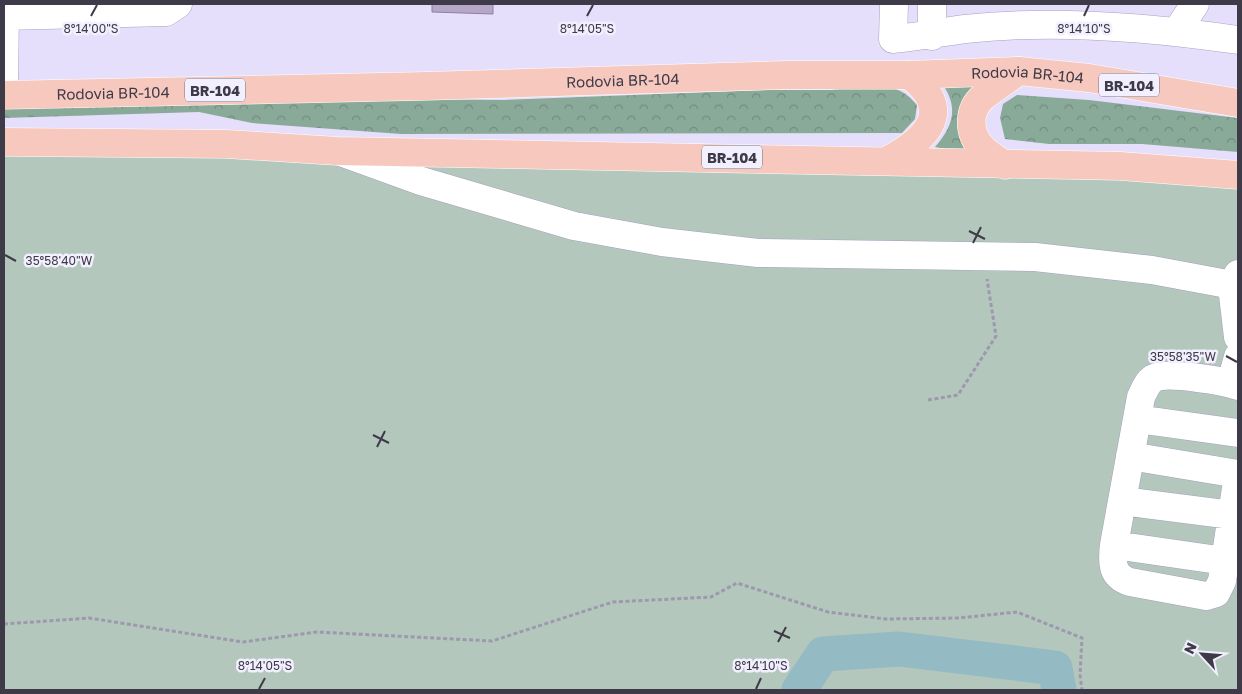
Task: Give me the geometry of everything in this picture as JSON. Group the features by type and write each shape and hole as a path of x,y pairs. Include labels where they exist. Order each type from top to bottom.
{"highway":[{"name":"Rodovia BR-104","path":"4,95 427,86 786,74 898,75 1019,71 1089,78 1238,103"},
{"path":"1005,165 982,148 971,125 971,115 982,97 1019,71"},
{"path":"888,160 920,140 928,130 931,120 933,102 921,84 898,75"},
{"name":"BR-104","path":"4,142 226,144 338,151 888,160 1005,165 1120,166 1238,175"}],"street":[{"path":"4,95 5,12 166,12 178,4"},
{"path":"894,4 893,39 898,75"},
{"path":"932,4 932,36"},
{"path":"1177,31 1195,4"},
{"path":"893,39 932,36 965,29 1030,26 1110,26 1177,31 1238,40"},
{"path":"338,151 421,181 574,226 662,242 758,253 1035,257 1100,263 1236,282 1238,337"},
{"path":"1130,456 1238,474 1225,560 1219,588 1216,593 1206,596 1124,580 1114,572 1112,566 1114,545 1130,456 1141,397 1155,377 1167,375 1235,384 1238,357"},
{"path":"1137,419 1238,432"},
{"path":"1122,501 1232,515"},
{"path":"1114,545 1225,560"}],"path":[{"path":"928,400 958,394 996,336 982,256"},
{"path":"4,624 89,618 243,642 317,632 492,641 613,602 710,597 737,583 828,612 876,618 959,618 1016,612 1082,638 1080,675 1082,690"}],"green space":[{"path":"939,80 978,86 977,155 935,147 947,130 952,114 950,97"},
{"path":"865,86 894,88 906,94 917,105 915,119 902,133 401,134 252,123 199,112 4,118 4,104 391,99 504,100 765,90 831,90"},
{"path":"1017,95 1089,100 1238,118 1238,152 1142,144 1049,144 1005,139 1000,118 1003,104"},
{"path":"4,143 1238,175 1238,690 4,690"}],"building":[{"path":"432,4 493,4 493,14 432,12"}],"waterway":[{"path":"799,690 823,654 899,649 1055,668 1059,690"}]}
